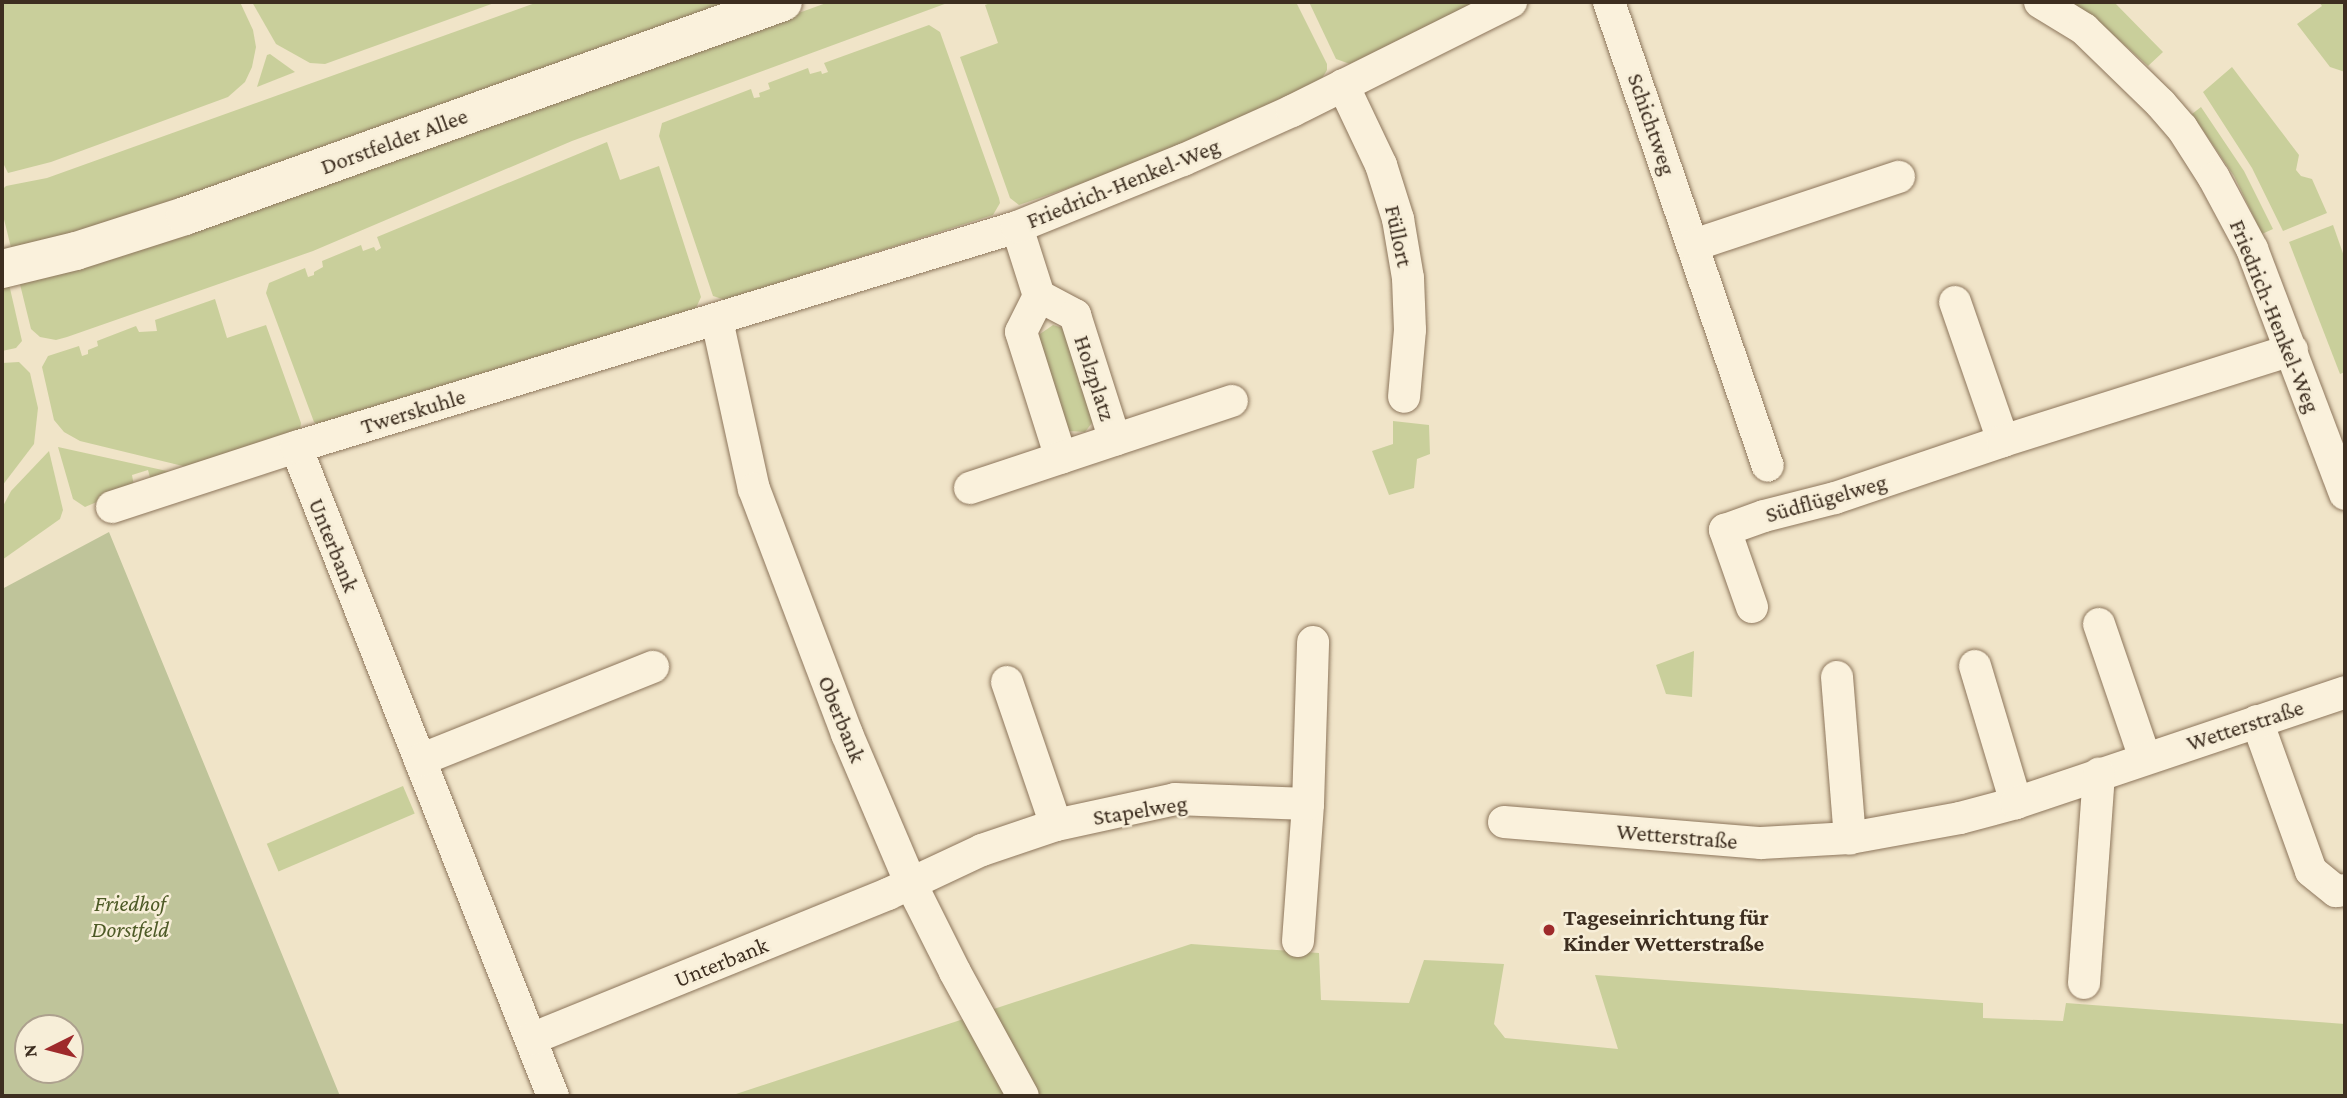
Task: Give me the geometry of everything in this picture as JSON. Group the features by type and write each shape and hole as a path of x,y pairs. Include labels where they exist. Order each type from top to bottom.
{"main road":[{"name":"Dorstfelder Allee","path":"2,269 76,251 185,216 783,2"}],"street":[{"name":"Friedrich-Henkel-Weg","path":"716,320 1017,227 1183,160 1511,2"},
{"name":"Schichtweg","path":"1609,2 1768,466"},
{"name":"Friedrich-Henkel-Weg","path":"2040,2 2084,29 2182,128 2214,178 2252,249 2345,494"},
{"name":"Füllort","path":"1343,85 1381,165 1398,219 1408,278 1410,330 1404,397"},
{"path":"1694,246 1899,177"},
{"path":"1017,227 1039,296 1021,332 1060,458"},
{"name":"Holzplatz","path":"1039,296 1075,315 1115,440"},
{"path":"1955,302 2003,440"},
{"name":"Twerskuhle","path":"112,507 296,447 716,320"},
{"name":"Oberbank","path":"716,320 754,489 846,734 911,884 955,972 1023,1096"},
{"name":"Südflügelweg","path":"1752,607 1725,530 1764,516 1825,502 2003,440 2292,350"},
{"name":"Holzplatz","path":"970,488 1232,401"},
{"name":"Unterbank","path":"296,447 554,1096"},
{"path":"2099,624 2145,758"},
{"path":"1298,941 1308,804 1313,642"},
{"path":"1975,666 2016,803"},
{"path":"420,760 653,667"},
{"path":"1837,677 1850,838"},
{"path":"1007,682 1056,825"},
{"name":"Wetterstraße","path":"1504,822 1761,843 1850,838 1961,818 2016,803 2345,692"},
{"path":"2258,721 2311,871 2336,891 2345,890"},
{"path":"2084,983 2099,774"},
{"name":"Stapelweg","path":"911,884 982,850 1056,825 1175,799 1308,804"},
{"name":"Unterbank","path":"531,1040 911,884"}],"green space":[{"path":"2,2 240,2 253,30 256,47 252,67 245,82 228,97 51,162 8,173 2,161"},
{"path":"252,2 497,2 325,64 310,63 276,44"},
{"path":"538,2 742,2 407,154 829,2 950,2 572,141 313,251 67,337 56,340 40,337 31,329 2,211 2,190 6,186 47,178"},
{"path":"993,2 1296,2 1327,64 1327,70 1321,80 1225,125 1118,171 1019,205 1010,198 960,57 998,43 985,5"},
{"path":"1309,2 1475,2 1350,64 1336,59"},
{"path":"2071,2 2114,2 2163,52 2148,66 2097,20"},
{"path":"2319,2 2345,2 2345,72 2330,67 2297,24 2322,6"},
{"path":"929,25 940,32 999,198 1000,203 993,215 725,300 713,296 659,136 662,123 751,89 754,98 760,97 759,93 770,89 768,83 808,68 810,74 828,72 824,63"},
{"path":"270,54 295,72 257,87 267,55"},
{"path":"2232,67 2299,155 2296,170 2301,176 2312,179 2327,213 2283,231 2252,168 2203,92"},
{"path":"2201,107 2244,171 2273,229 2262,234 2234,176 2192,114"},
{"path":"607,142 620,180 659,166 701,297 695,310 318,425 314,422 266,293 269,283 305,268 308,277 314,275 314,272 323,267 322,261 361,245 363,251 374,247 376,251 381,248 377,237"},
{"path":"2333,225 2345,259 2345,372 2340,374 2289,242"},
{"path":"9,284 22,341 16,348 2,351 2,285"},
{"path":"215,299 227,338 266,325 301,423 300,430 191,468 80,441 64,432 54,420 42,367 48,356 79,346 82,356 88,354 88,350 98,346 97,341 136,326 139,332 157,331 155,320"},
{"path":"1053,325 1063,328 1095,419 1085,432 1069,431 1064,424 1038,344 1040,334"},
{"path":"19,362 30,373 38,408 34,444 2,486 2,363"},
{"path":"1393,421 1429,425 1430,454 1417,459 1414,488 1389,495 1372,451 1393,444"},
{"path":"58,447 176,473 151,481 148,470 132,475 134,486 85,507 73,499"},
{"path":"49,451 63,510 60,519 2,560 2,508 11,491"},
{"name":"Friedhof Dorstfeld","path":"109,532 340,1096 2,1096 2,589"},
{"path":"1694,651 1692,697 1666,694 1656,665"},
{"path":"403,786 415,814 278,871 267,844"},
{"path":"1191,944 1319,953 1321,1000 1409,1003 1424,960 1504,964 1494,1024 1505,1038 1618,1049 1595,975 1983,1003 1983,1018 2063,1021 2066,1003 2345,1024 2345,1096 730,1096"}],"place":[{"name":"Tageseinrichtung für Kinder Wetterstraße","path":"1549,930"}]}
